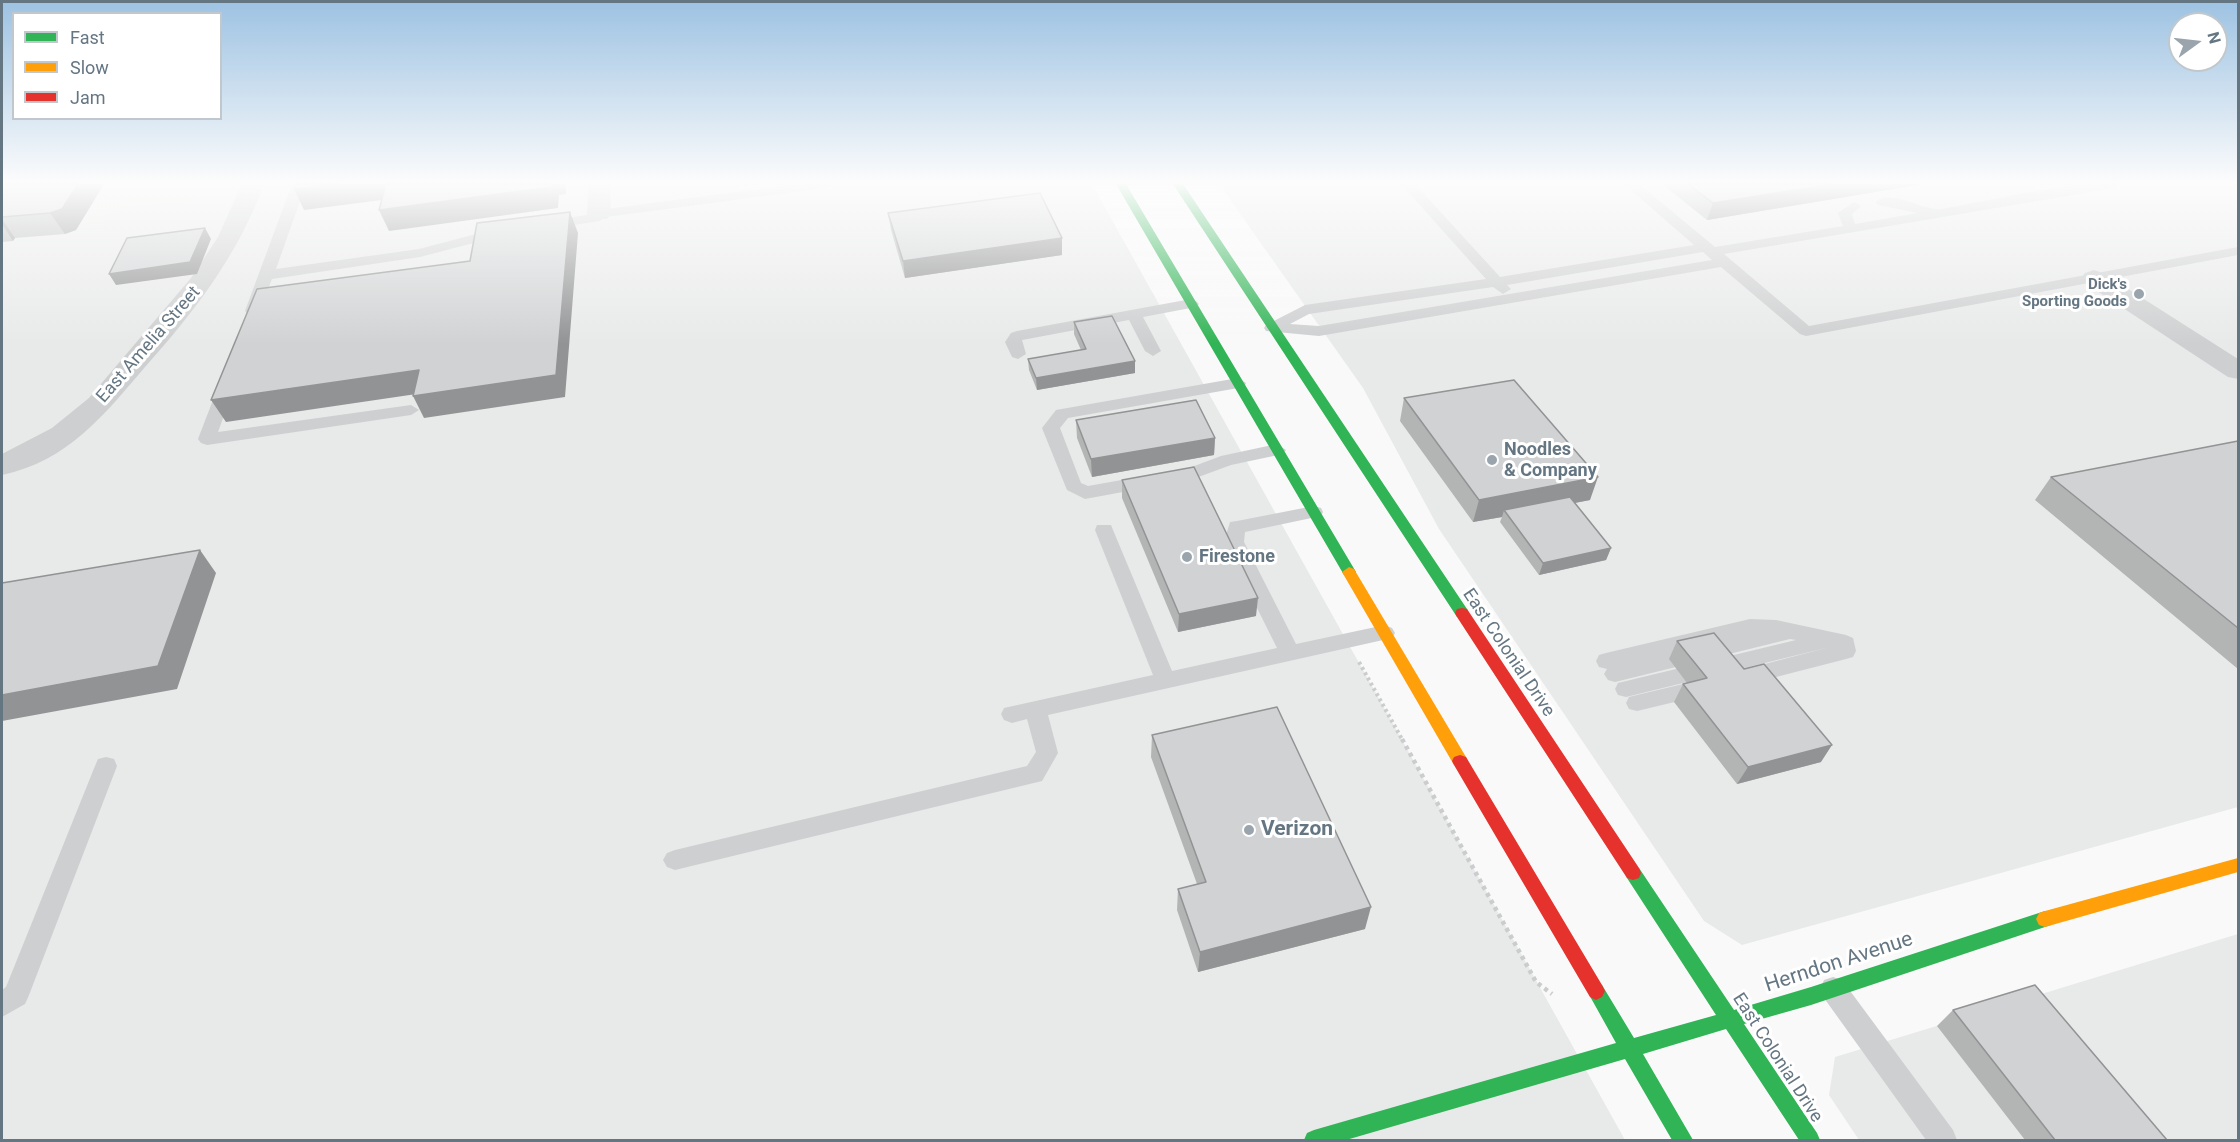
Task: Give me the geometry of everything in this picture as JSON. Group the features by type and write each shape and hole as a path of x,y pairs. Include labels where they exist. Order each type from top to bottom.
{"main road":[{"path":"1152,237 1683,1140"},
{"name":"East Colonial Drive","path":"1213,237 1810,1140"},
{"name":"Herndon Avenue","path":"1314,1140 1833,989 2024,924 2137,895 2238,865"}],"street":[{"name":"East Amelia Street","path":"2,465 26,457 82,421 189,302 219,259 231,237"},
{"path":"2094,278 2238,371"}],"lane":[{"path":"247,330 280,237"},
{"path":"266,275 420,253 475,237"},
{"path":"1457,237 1498,282 1510,299"},
{"path":"1694,237 1806,331 2238,251"},
{"path":"1272,328 1319,332 1510,299 1714,254 1806,237"},
{"path":"1272,328 1305,310 1714,254"},
{"path":"1018,354 1013,342 1017,336 1191,304"},
{"path":"1134,314 1153,351"},
{"path":"231,374 207,439 411,410"},
{"path":"1238,383 1062,414 1051,428 1073,486 1086,493 1193,473 1227,460 1277,450"},
{"path":"1290,653 1234,542 1237,527 1314,512"},
{"path":"1104,530 1166,680"},
{"path":"1794,632 1840,644 1621,682 1794,632"},
{"path":"1012,714 1384,633"},
{"path":"675,860 1034,774 1047,753 1035,708"},
{"path":"2,1005 16,995 106,766"},
{"path":"1833,989 1943,1140"}],"path":[{"path":"1362,668 1536,982 1552,994"}],"shaded area":[{"path":"2,237 1122,237 1625,1140 2,1140"},
{"path":"1257,237 2238,237 2238,807 1742,945 1704,921 1439,529 1363,388"},
{"path":"2238,934 2238,1140 1859,1140 1829,1095 1835,1057"}],"building":[{"path":"201,237 190,262 109,274 127,238"},
{"path":"474,237 568,237 556,375 413,396 419,370 211,400 257,289 470,261"},
{"path":"896,237 1062,238 903,261"},
{"path":"1112,316 1135,361 1036,378 1028,359 1086,349 1074,322"},
{"name":"Noodles & Company","path":"1514,380 1598,477 1479,500 1404,398"},
{"path":"1196,400 1215,438 1091,459 1076,420"},
{"path":"2238,441 2238,628 2051,477"},
{"name":"Firestone","path":"1194,467 1258,598 1179,614 1122,480"},
{"name":"Noodles & Company","path":"1570,497 1611,548 1543,563 1504,510"},
{"path":"200,550 158,666 2,695 2,583"},
{"path":"1714,633 1744,669 1764,664 1832,745 1748,767 1683,684 1707,678 1677,641"},
{"name":"Verizon","path":"1277,707 1371,907 1200,952 1178,889 1206,882 1152,735"},
{"path":"2035,985 2167,1140 2055,1140 1953,1010"}],"traffic: fast":[{"path":"1152,237 1349,572"},
{"path":"1213,237 1462,613"},
{"path":"1633,873 1810,1140"},
{"path":"1314,1140 1811,996 2045,919"},
{"path":"1596,991 1683,1140"}],"traffic: slow":[{"path":"1349,572 1460,761"},
{"path":"2045,919 2238,865"}],"traffic: jam":[{"path":"1462,613 1633,873"},
{"path":"1460,761 1596,991"}],"place":[{"name":"Dick's Sporting Goods","path":"2139,294"},
{"name":"Noodles & Company","path":"1492,460"},
{"name":"Firestone","path":"1187,557"},
{"name":"Verizon","path":"1249,830"}]}
